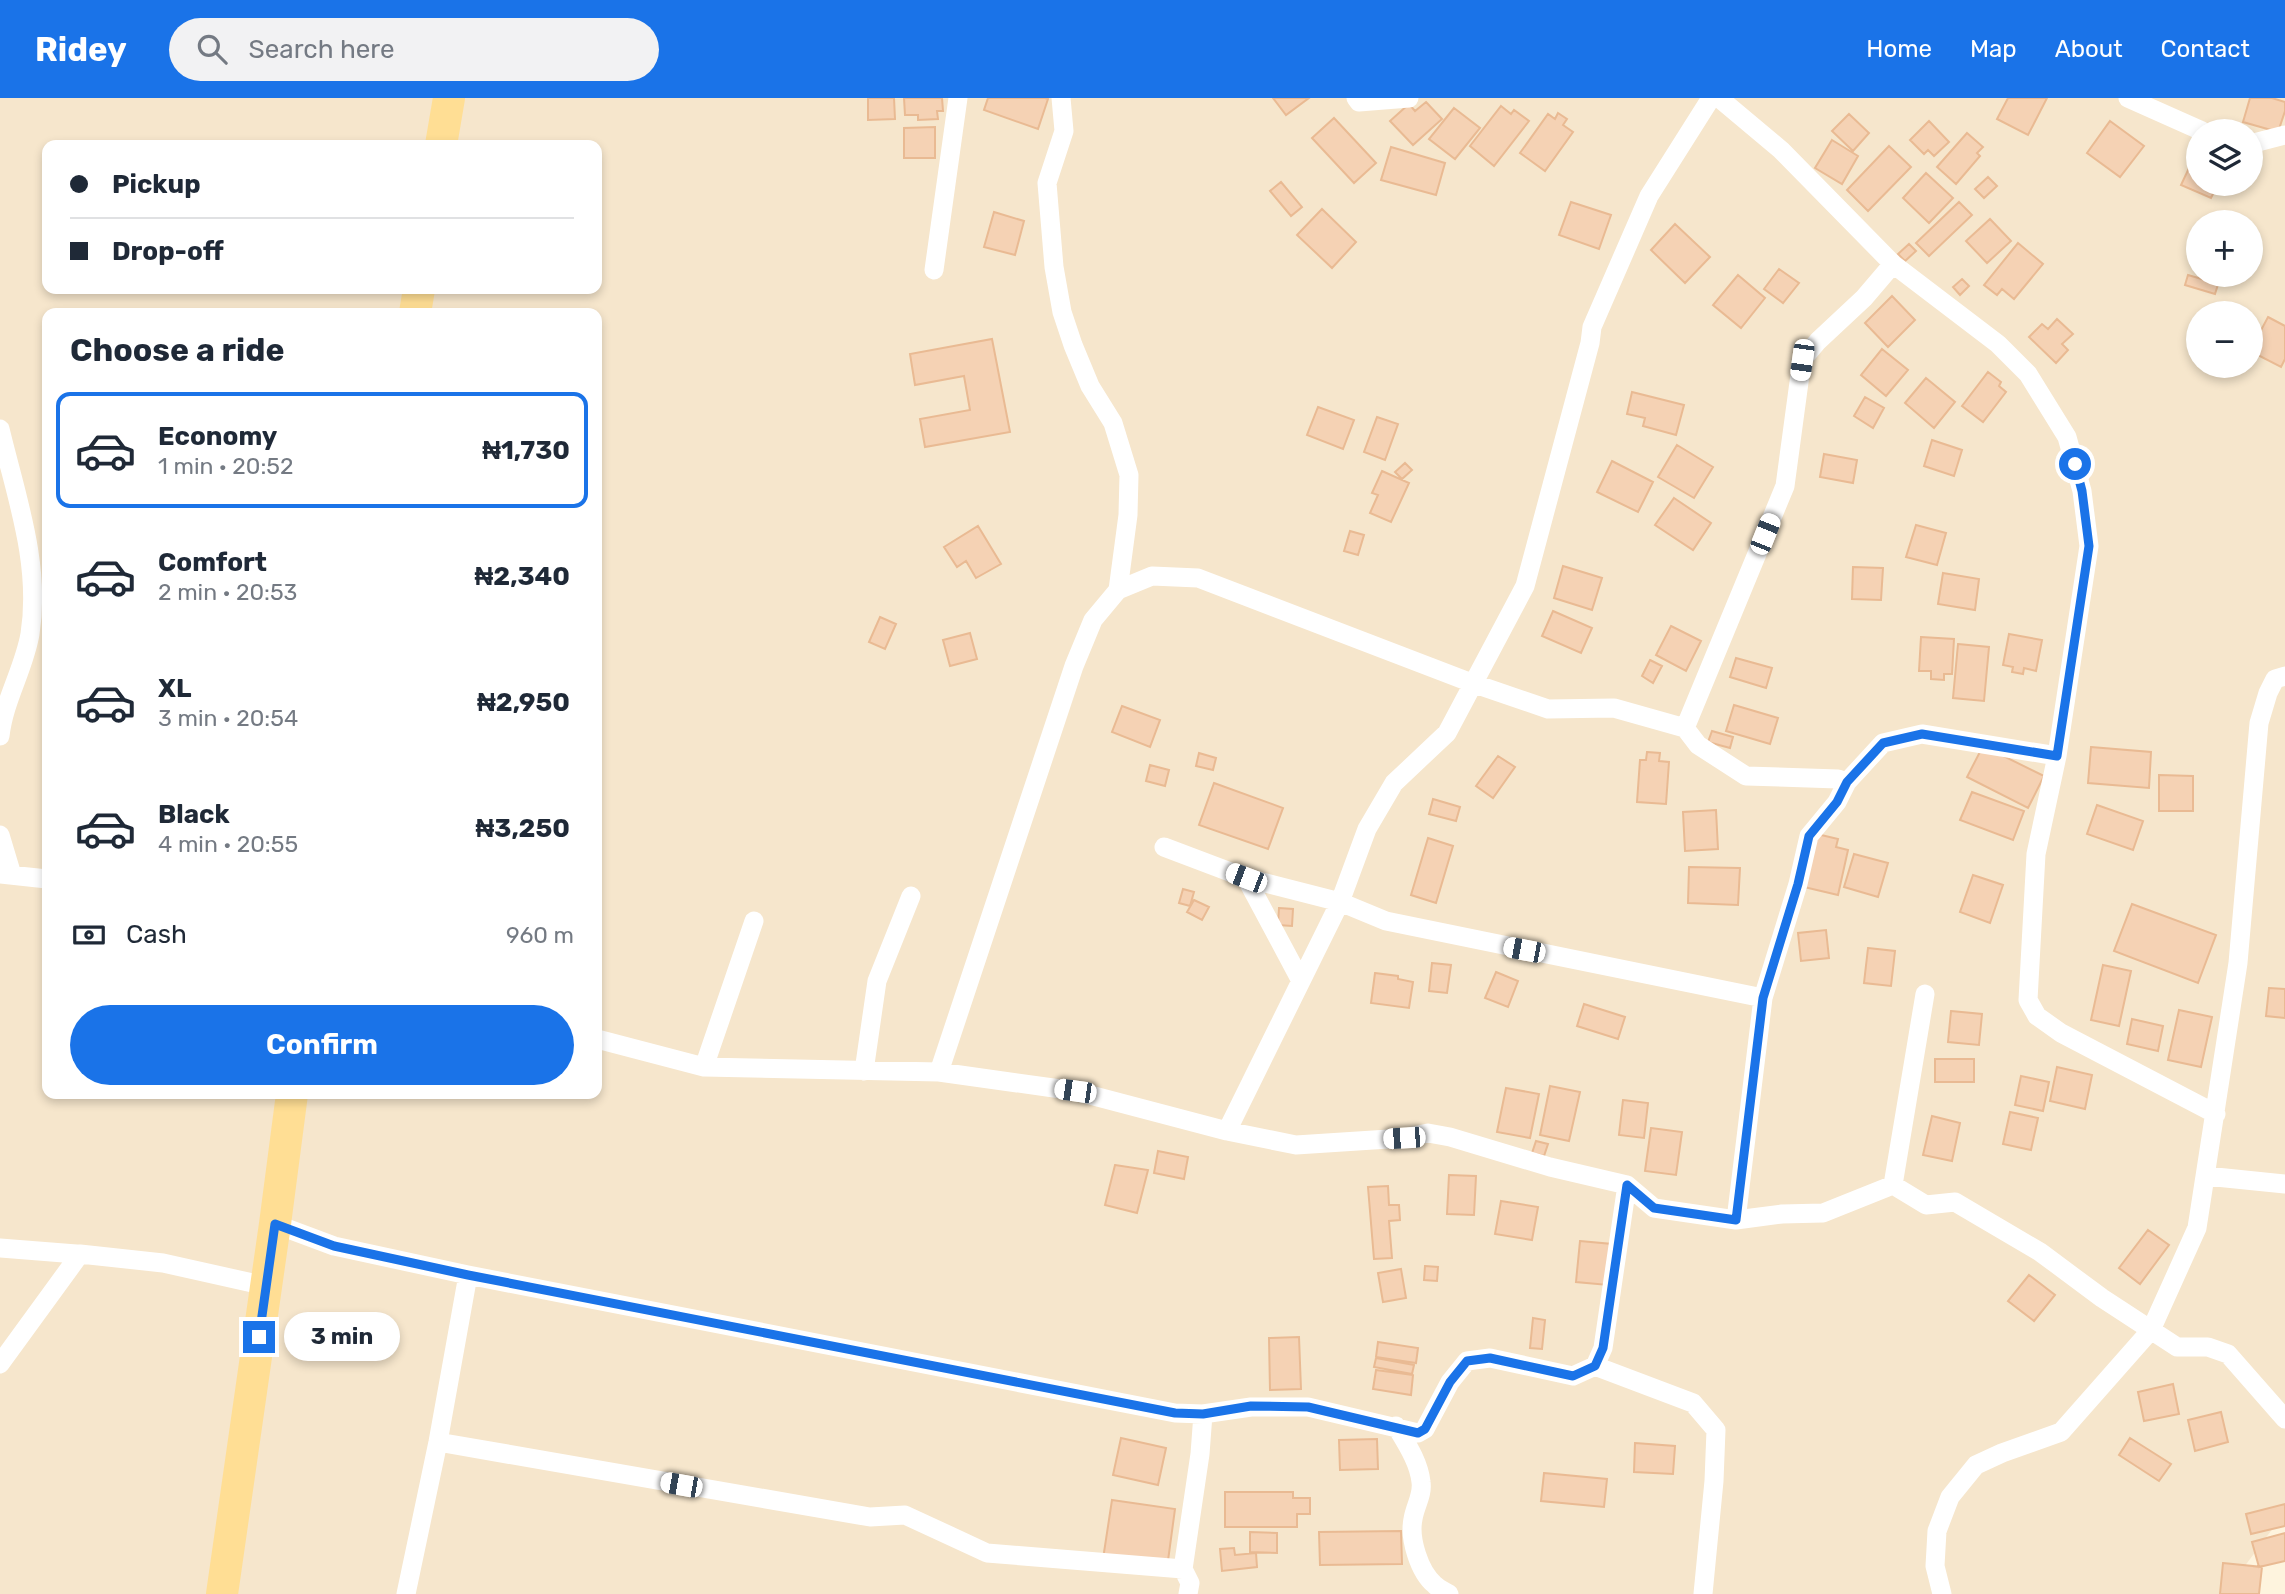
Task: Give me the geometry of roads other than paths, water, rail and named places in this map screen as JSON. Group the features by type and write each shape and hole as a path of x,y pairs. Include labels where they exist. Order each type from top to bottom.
{"main road":[{"path":"442,140 449,98"},
{"path":"222,1594 291,1099"}],"street":[{"path":"934,270 958,98"},
{"path":"1061,98 1063,131 1047,183 1054,267 1062,312 1073,345 1090,386 1113,423 1129,475 1128,515 1118,590"},
{"path":"1356,98 1359,102 1409,98"},
{"path":"1227,1131 1340,902 1367,829 1394,783 1447,733 1525,586 1592,327 1649,196 1711,98"},
{"path":"1719,98 1781,150 1893,264 1998,344 2021,366 2067,437 2082,491 2089,546 2057,756 2036,854 2028,1000 2037,1016 2061,1033 2216,1114"},
{"path":"2128,98 2186,124"},
{"path":"2263,141 2285,135"},
{"path":"1685,728 1784,486 1802,360 1818,341 1864,298 1893,264"},
{"path":"0,429 31,555 33,597 29,636 2,719 0,736"},
{"path":"939,1072 1074,666 1093,620 1118,590 1152,576 1198,578 1548,709 1614,708 1685,728 1698,745 1746,776 1838,779 1847,782"},
{"path":"1942,1594 1935,1566 1937,1531 1950,1497 1976,1465 2061,1432 2151,1330 2197,1228 2238,963 2259,723 2275,679 2285,676"},
{"path":"1736,1220 1763,998 1798,884 1809,836 1837,802 1847,782 1883,743 1922,734 2057,756"},
{"path":"0,835 6,875 42,879"},
{"path":"1164,847 1246,878 1340,902 1386,921 1763,998"},
{"path":"1246,878 1301,981"},
{"path":"864,1071 877,981 911,896"},
{"path":"704,1067 754,921"},
{"path":"1893,1185 1925,994"},
{"path":"602,1040 704,1067 939,1072 1075,1091 1227,1131 1296,1145 1404,1138 1428,1133 1627,1185 1654,1208 1736,1220 1782,1214 1823,1213 1893,1185"},
{"path":"2207,1176 2285,1184"},
{"path":"275,1224 334,1246 468,1275 1175,1413 1203,1414 1251,1406 1308,1407 1396,1426 1415,1433 1425,1429 1450,1382 1467,1361 1490,1358 1573,1376 1595,1366 1603,1348 1627,1185"},
{"path":"1893,1185 1926,1205 1955,1202 2040,1252 2102,1298 2177,1347 2208,1347 2228,1354 2285,1419"},
{"path":"0,1248 163,1263 266,1286"},
{"path":"0,1364 80,1254 108,1256"},
{"path":"406,1594 438,1442 468,1275"},
{"path":"1595,1366 1693,1403 1716,1430 1703,1594"},
{"path":"1188,1594 1189,1583 1182,1569 1200,1454 1203,1414"},
{"path":"1396,1426 1412,1453 1421,1482 1419,1503 1413,1514 1411,1529 1422,1568 1433,1584 1449,1594"},
{"path":"438,1442 870,1517 905,1516 987,1553 1182,1569"}]}
